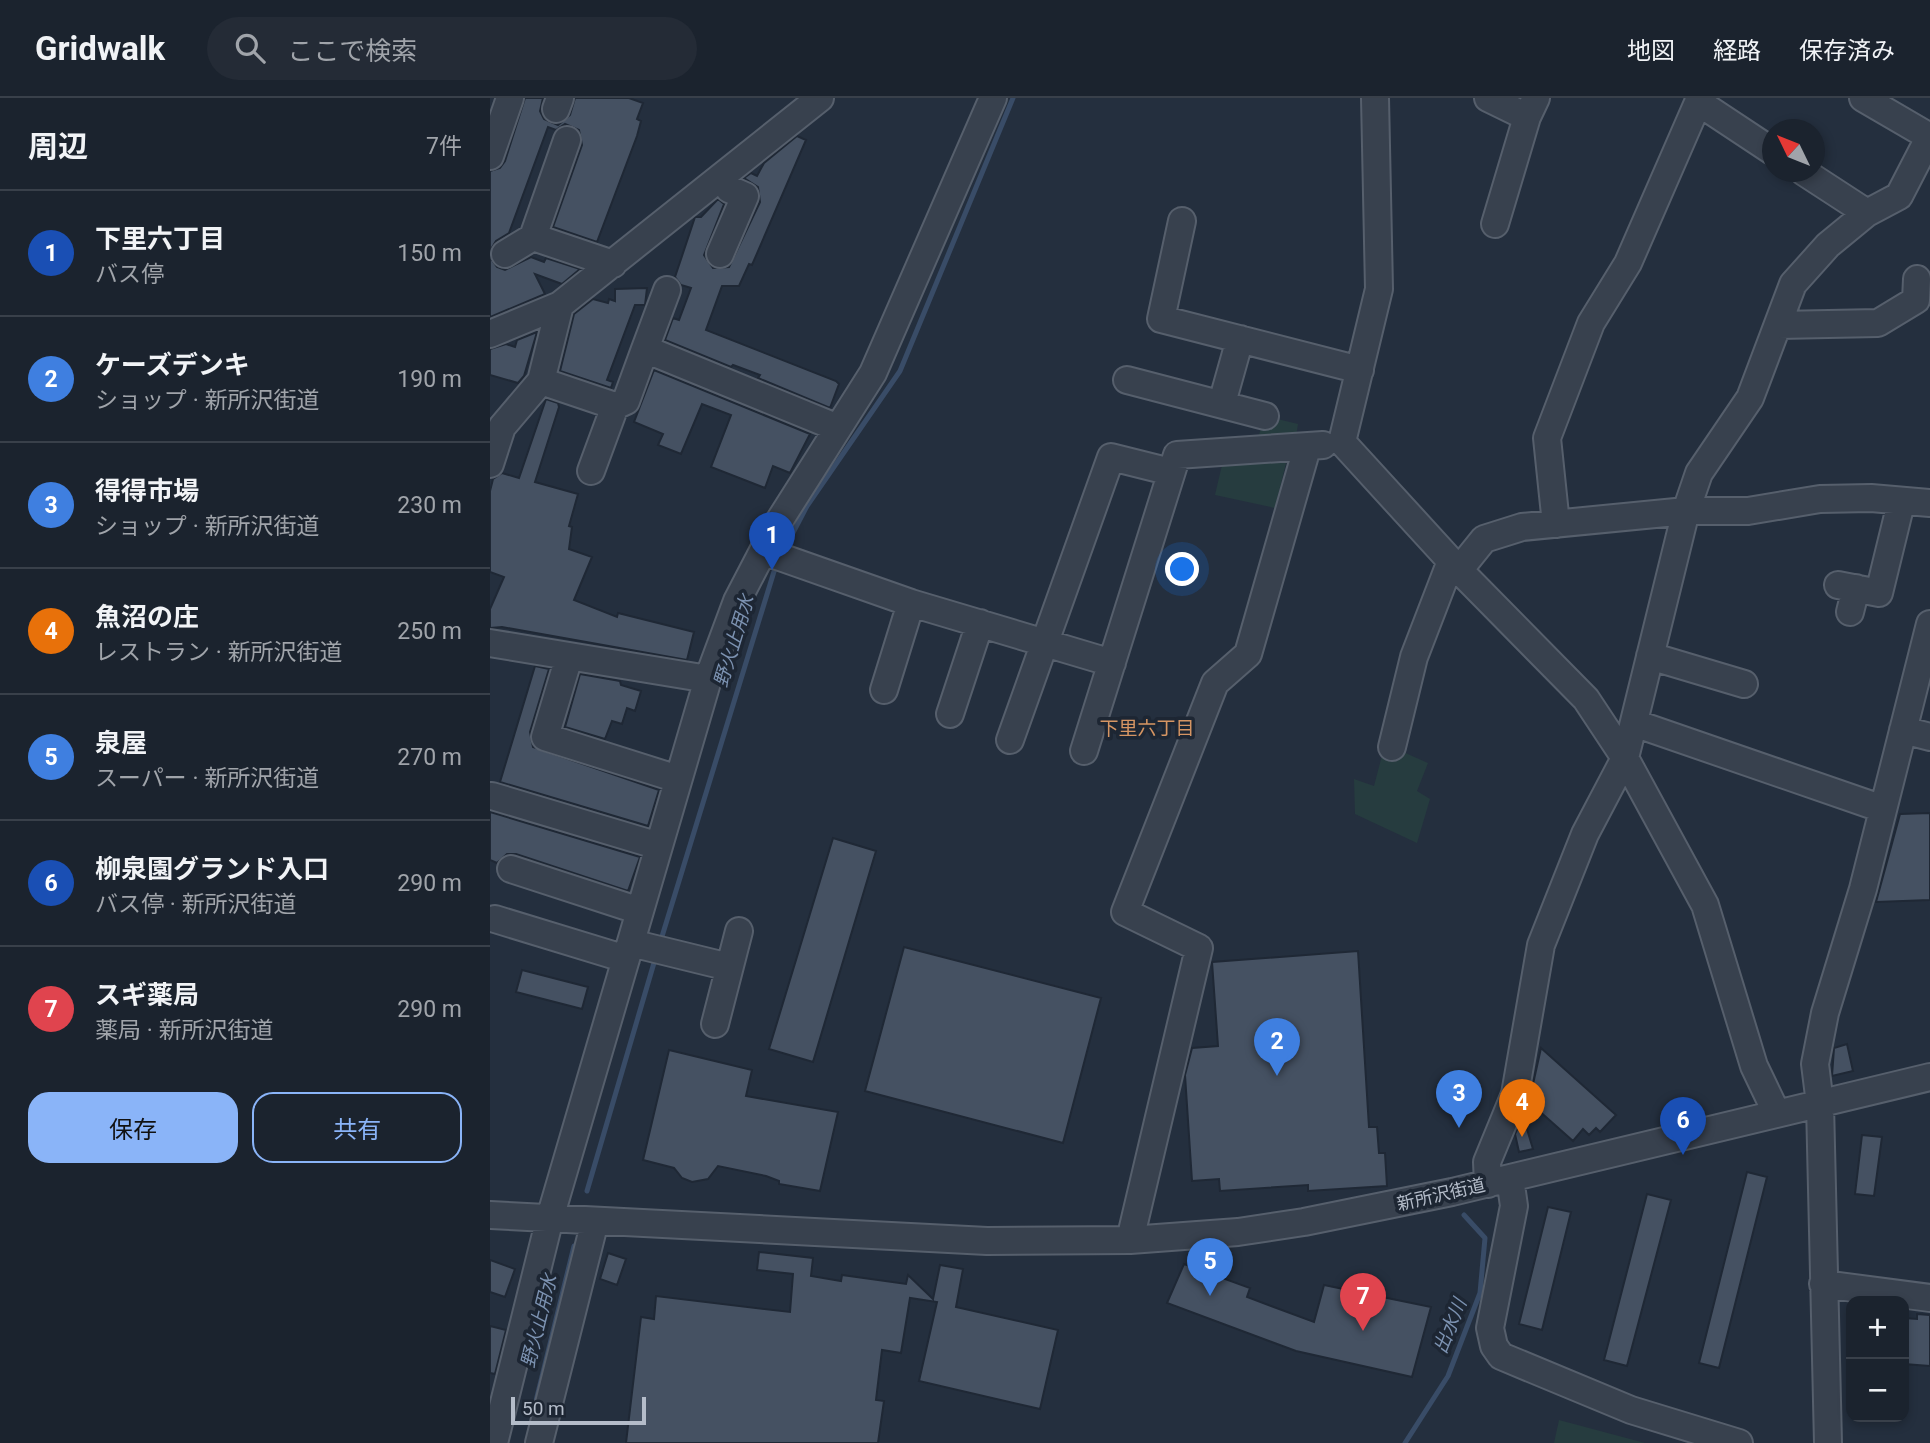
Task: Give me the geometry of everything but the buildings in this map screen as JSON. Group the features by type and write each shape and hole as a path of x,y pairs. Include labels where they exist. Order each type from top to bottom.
{"street":[{"path":"490,156 510,98"},
{"path":"490,334 560,305 820,98"},
{"path":"494,1443 550,1218 643,950 640,911 708,679 737,601 776,555 838,428 873,373 993,98"},
{"path":"1342,442 1379,289 1375,98"},
{"path":"1488,98 1532,108 1494,224"},
{"path":"1739,1443 1631,1410 1501,1356 1494,1346 1490,1328 1514,1206 1487,1162 1515,1094 1541,945 1585,834 1625,758 1686,511 1699,473 1750,398 1793,284 1828,245 1867,213 1899,196 1930,137 1863,98"},
{"path":"1556,524 1547,438 1591,323 1628,263 1699,100 1762,143"},
{"path":"505,254 533,237 567,140"},
{"path":"720,254 745,196 729,189 722,177"},
{"path":"1819,182 1867,213"},
{"path":"1182,221 1161,319 1360,370"},
{"path":"533,237 613,264"},
{"path":"1779,325 1878,323 1916,300 1917,279"},
{"path":"541,381 615,406 626,401 667,290"},
{"path":"490,464 502,427 541,381 560,305"},
{"path":"1223,403 1240,339"},
{"path":"645,349 838,428"},
{"path":"1127,380 1265,416"},
{"path":"591,471 615,406"},
{"path":"1084,751 1177,454 1307,448 1342,442"},
{"path":"1342,442 1455,565 1586,699 1625,758 1705,905 1754,1066 1776,1112"},
{"path":"1130,1240 1199,948 1125,912 1214,683 1248,654 1307,448"},
{"path":"1010,740 1111,457 1171,472"},
{"path":"1392,747 1414,657 1455,565 1484,539 1522,527 1686,511 1748,511 1820,499 1871,498 1901,503 1930,503"},
{"path":"1848,595 1880,593 1901,503"},
{"path":"776,555 911,603 1112,663"},
{"path":"884,690 911,603"},
{"path":"950,714 979,623"},
{"path":"1828,1443 1820,1104 1815,1063 1825,1013 1863,889 1930,624"},
{"path":"490,643 708,679"},
{"path":"1650,656 1744,684"},
{"path":"569,657 545,737 678,779"},
{"path":"1634,723 1882,809"},
{"path":"1902,730 1930,737"},
{"path":"492,796 659,846"},
{"path":"511,869 640,911"},
{"path":"495,918 729,967"},
{"path":"715,1024 739,931"},
{"name":"新所沢街道","path":"490,1215 987,1241 1130,1240 1304,1223 1499,1181 1930,1077"},
{"path":"539,1443 595,1221"},
{"path":"1823,1284 1930,1297"}],"green space":[{"path":"1265,416 1298,424 1294,448 1254,450"},
{"path":"1279,454 1286,463 1275,508 1215,495 1222,465"},
{"path":"1385,744 1428,763 1417,791 1430,799 1417,843 1355,814 1354,779 1374,786"},
{"path":"1559,1420 1645,1443 1554,1443"}],"waterway":[{"name":"野火止用水","path":"784,550 807,506 900,371 1013,98"},
{"name":"野火止用水","path":"660,943 776,565"},
{"name":"野火止用水","path":"587,1191 656,956"},
{"name":"出水川","path":"1405,1443 1448,1376 1480,1293 1485,1238 1464,1215"},
{"name":"野火止用水","path":"533,1413 574,1246"}],"place":[{"name":"下里六丁目","path":"772,570"},
{"name":"ケーズデンキ","path":"1277,1076"},
{"name":"得得市場","path":"1459,1128"},
{"name":"魚沼の庄","path":"1522,1137"},
{"name":"柳泉園グランド入口","path":"1683,1155"},
{"name":"泉屋","path":"1210,1296"},
{"name":"スギ薬局","path":"1363,1331"}],"district":[{"name":"下里六丁目","path":"1147,728"}]}
